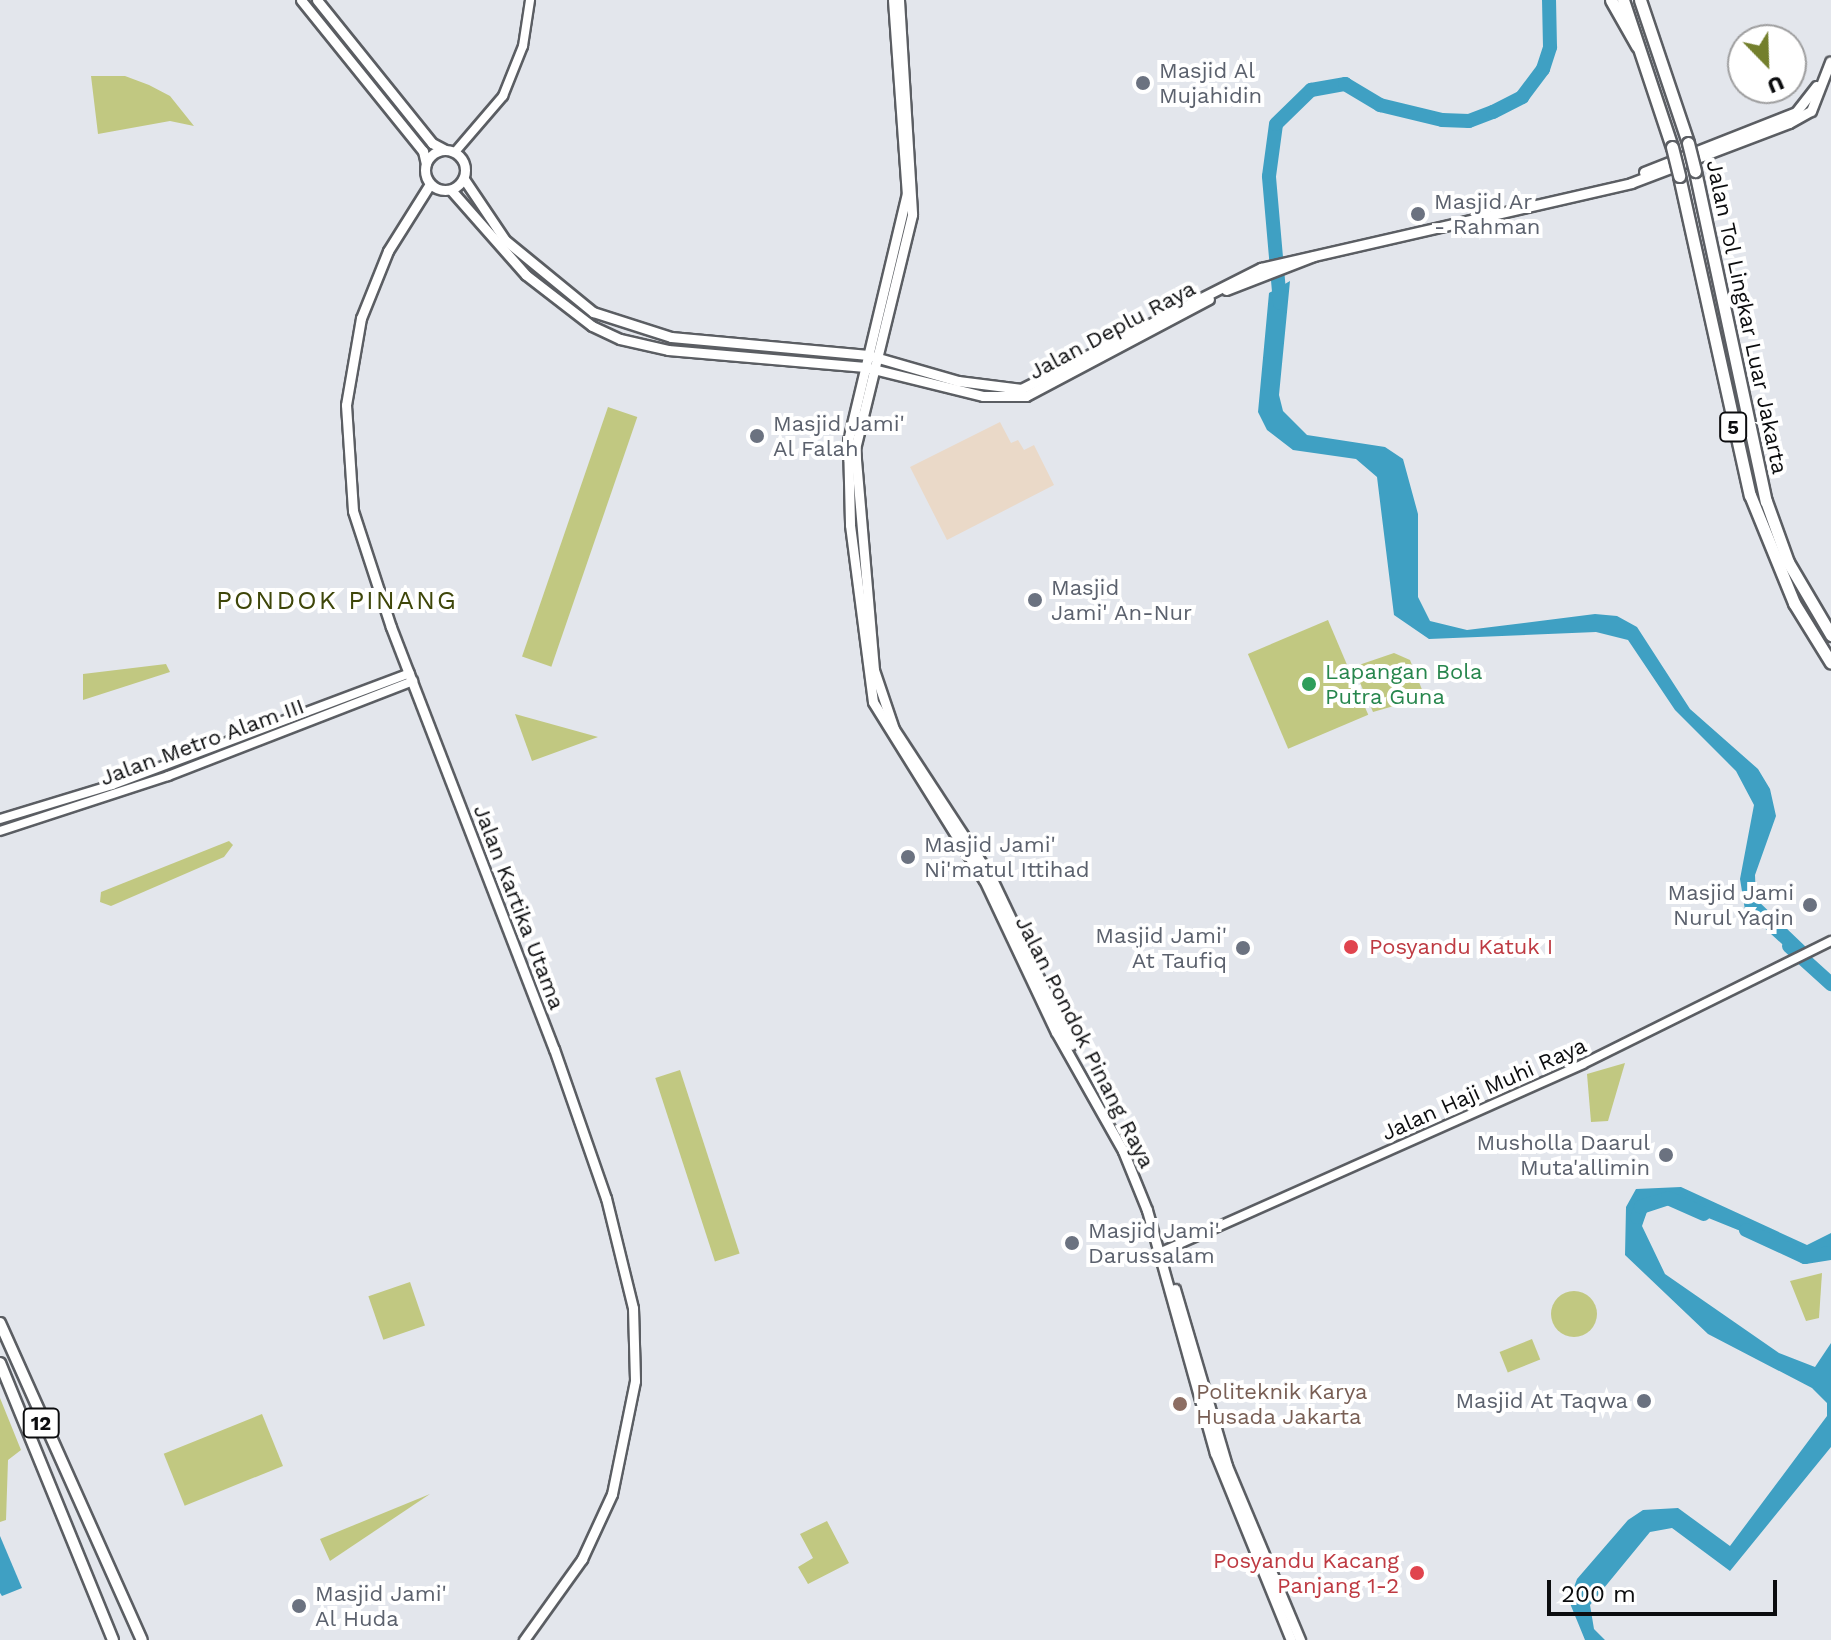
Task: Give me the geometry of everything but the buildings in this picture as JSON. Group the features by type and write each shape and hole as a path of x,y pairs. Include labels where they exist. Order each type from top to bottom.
{"highway":[{"path":"1611,0 1647,60"},
{"name":"Jalan Tol Lingkar Luar Jakarta","path":"1623,0 1647,60 1672,147 1750,495 1787,590 1831,663"},
{"name":"Jalan Tol Lingkar Luar Jakarta","path":"1642,0 1695,171 1766,501 1788,562 1831,635"},
{"name":"12","path":"0,1323 84,1521 142,1640"},
{"name":"12","path":"0,1363 113,1640"},
{"path":"68,1527 84,1521"}],"main road":[{"path":"301,0 423,151 430,184 451,190 498,249 592,326 641,345 739,358 870,362"},
{"path":"317,0 432,143 450,151 465,167 464,179 505,240 593,312 671,337 870,362"},
{"name":"Jalan Pondok Pinang Raya","path":"893,0 911,174"},
{"name":"Jalan Pondok Pinang Raya","path":"899,0 911,174 909,228 870,362 854,478 878,691 894,729 991,877 1062,1029 1108,1107 1162,1252 1234,1506 1291,1640"},
{"name":"Jalan Deplu Raya","path":"870,362 1006,394 1103,352 1262,272 1314,256 1611,186 1796,112 1816,95 1831,62"},
{"path":"426,164 450,151"},
{"path":"451,190 464,179"},
{"name":"Jalan Kartika Utama","path":"430,184 397,234 364,308 346,405 353,511 596,1168 633,1308 635,1381 612,1494 582,1559 524,1640"},
{"path":"738,346 739,358"},
{"name":"Jalan Pondok Pinang Raya","path":"1179,1316 1227,1466 1300,1640"}],"street":[{"path":"450,151 506,91 523,46 530,0"},
{"name":"Jalan Metro Alam III","path":"0,819 112,785 412,677"},
{"name":"Jalan Metro Alam III","path":"0,831 168,776 412,677"},
{"name":"Jalan Haji Muhi Raya","path":"1162,1252 1583,1064 1794,956 1831,941"}],"shaded area":[{"path":"1000,422 1011,443 1018,440 1024,450 1034,445 1054,485 947,540 910,467"}],"green space":[{"path":"91,76 125,76 149,85 170,96 194,126 170,121 98,134"},
{"path":"608,407 637,417 551,667 522,657"},
{"name":"Lapangan Bola Putra Guna","path":"1328,620 1368,715 1288,749 1248,654"},
{"path":"1394,653 1410,660 1425,697 1373,712 1353,667"},
{"path":"166,664 170,672 83,700 83,674"},
{"path":"515,714 598,737 532,761"},
{"path":"229,841 233,845 224,857 111,906 100,902 101,892"},
{"path":"1625,1063 1608,1121 1591,1122 1587,1074"},
{"path":"680,1070 740,1254 715,1262 655,1078"},
{"path":"1822,1273 1819,1318 1806,1321 1790,1281"},
{"path":"410,1282 425,1325 383,1340 368,1296"},
{"path":"1574,1291 1590,1298 1597,1314 1590,1330 1574,1337 1558,1330 1551,1314 1558,1298"},
{"path":"1532,1339 1540,1359 1508,1373 1500,1352"},
{"path":"0,1398 21,1450 8,1460 6,1520 0,1522"},
{"path":"262,1414 283,1466 185,1506 164,1454"},
{"path":"430,1494 330,1561 320,1539"},
{"path":"827,1521 849,1563 808,1584 798,1567 813,1558 800,1534"}],"water":[{"path":"1290,281 1279,395 1283,411 1307,435 1385,447 1403,459 1418,514 1418,597 1430,621 1467,630 1595,614 1617,616 1637,627 1690,709 1758,769 1770,789 1776,816 1755,875 1756,899 1808,949 1794,955 1745,910 1740,879 1754,805 1736,771 1675,710 1628,640 1596,632 1429,639 1394,615 1377,477 1356,459 1293,450 1267,430 1258,412 1269,293"},
{"path":"1681,1187 1807,1245 1831,1233 1831,1254 1810,1259 1664,1200 1650,1203 1642,1226 1665,1274 1779,1353 1815,1367 1831,1343 1831,1447 1730,1571 1672,1528 1650,1532 1590,1605 1594,1629 1605,1640 1585,1640 1569,1601 1577,1579 1628,1520 1643,1510 1678,1508 1730,1546 1827,1416 1827,1403 1812,1388 1708,1334 1625,1255 1626,1207 1636,1189"},
{"path":"0,1536 22,1588 2,1596 0,1593"}],"waterway":[{"path":"1280,303 1269,176 1276,124 1311,90 1345,84 1380,105 1442,120 1469,121 1493,112 1522,97 1543,69 1550,47 1549,0"},
{"path":"1789,946 1831,984"},
{"path":"1637,1217 1641,1207 1668,1198 1704,1214"},
{"path":"1746,1230 1805,1257 1831,1253"}],"place":[{"name":"Masjid Al Mujahidin","path":"1143,83"},
{"name":"Masjid Ar - Rahman","path":"1418,214"},
{"name":"Masjid Jami' Al Falah","path":"757,436"},
{"name":"Masjid Jami' An-Nur","path":"1035,600"},
{"name":"Lapangan Bola Putra Guna","path":"1309,684"},
{"name":"Masjid Jami' Ni'matul Ittihad","path":"908,857"},
{"name":"Masjid Jami Nurul Yaqin","path":"1810,905"},
{"name":"Posyandu Katuk I","path":"1351,947"},
{"name":"Masjid Jami' At Taufiq","path":"1243,948"},
{"name":"Musholla Daarul Muta'allimin","path":"1666,1155"},
{"name":"Masjid Jami' Darussalam","path":"1072,1243"},
{"name":"Masjid At Taqwa","path":"1644,1401"},
{"name":"Politeknik Karya Husada Jakarta","path":"1180,1404"},
{"name":"Posyandu Kacang Panjang 1-2","path":"1417,1573"},
{"name":"Masjid Jami' Al Huda","path":"299,1606"}],"district":[{"name":"PONDOK PINANG","path":"337,601"}]}
